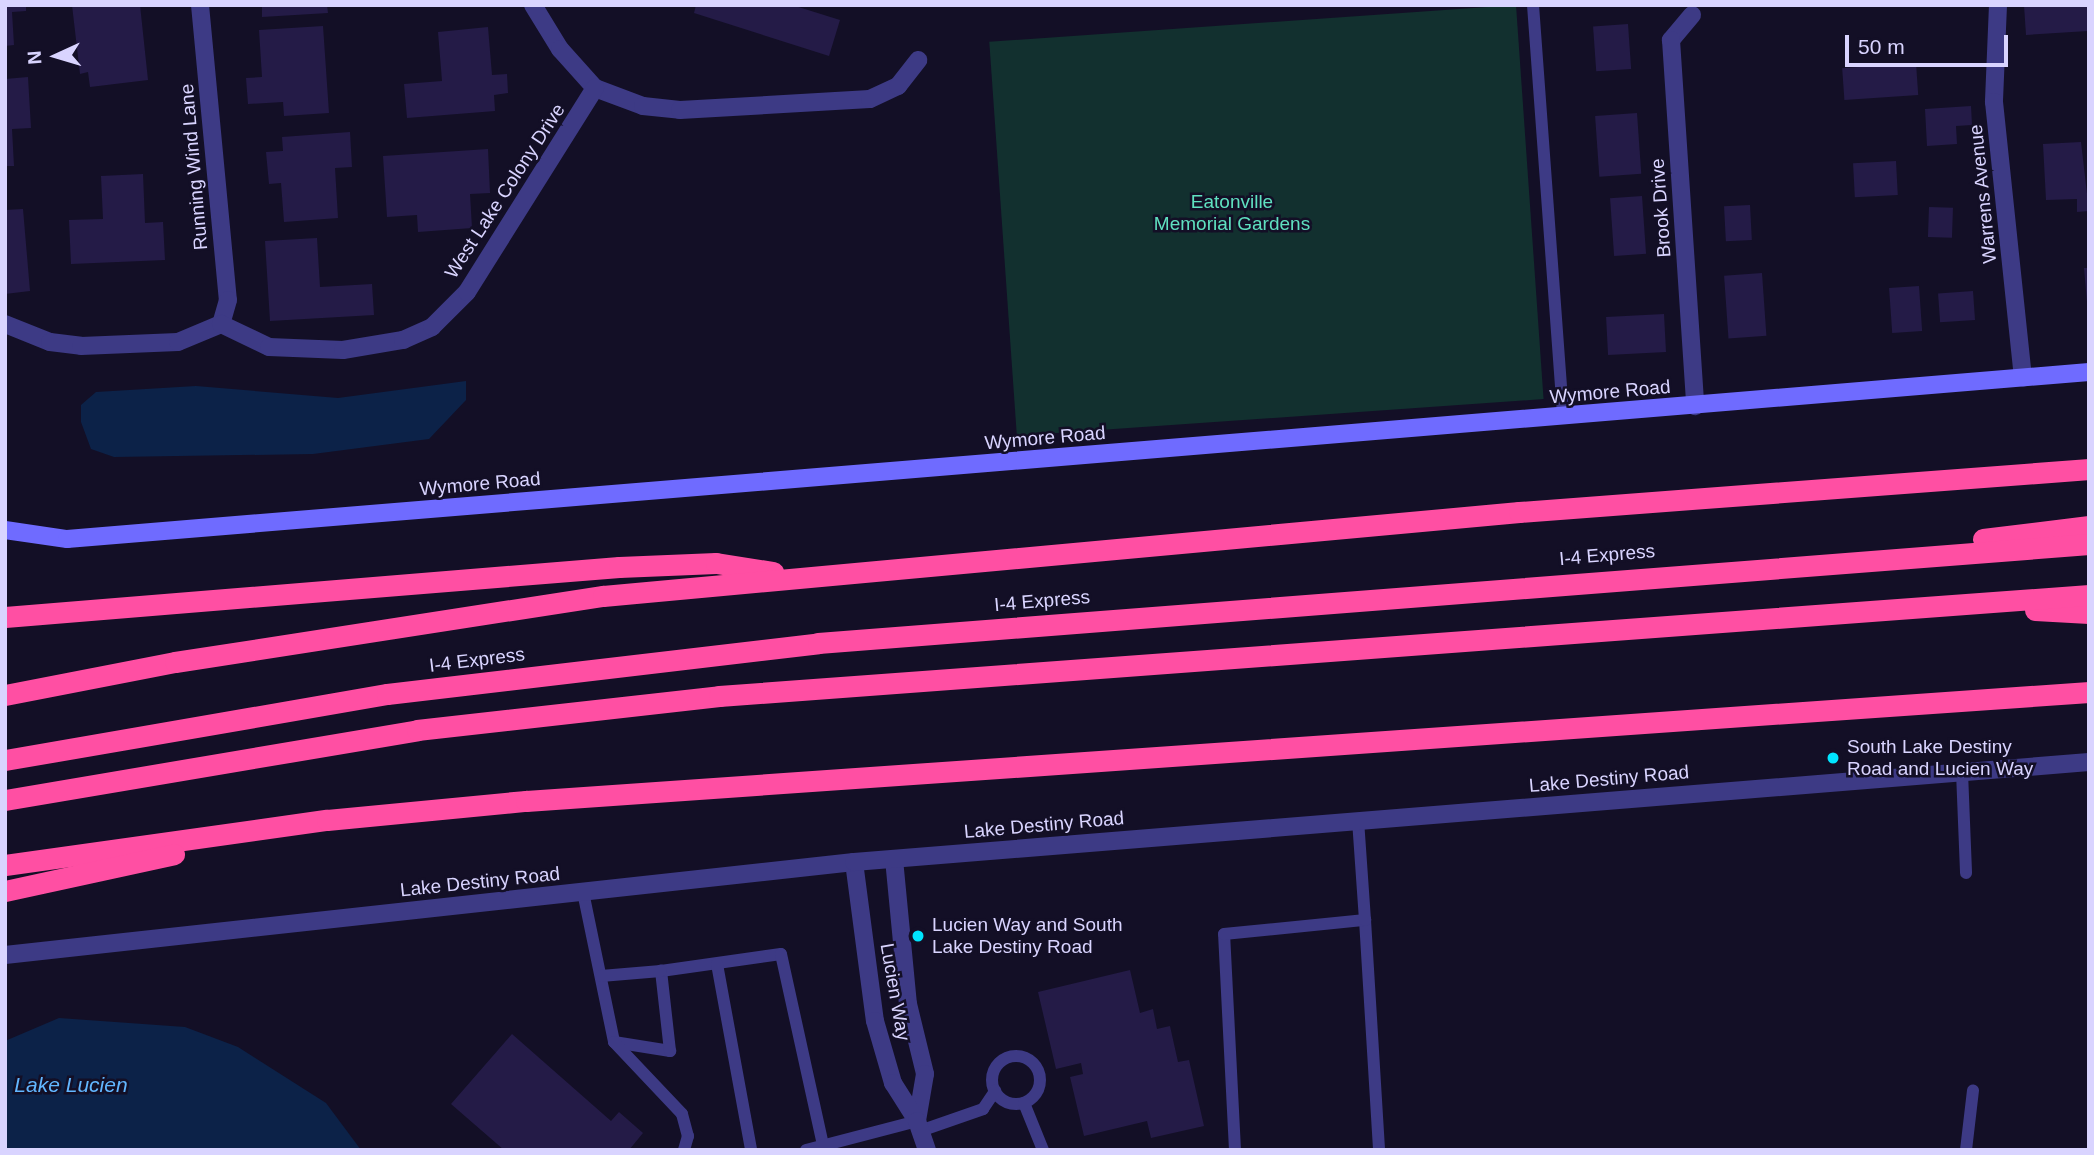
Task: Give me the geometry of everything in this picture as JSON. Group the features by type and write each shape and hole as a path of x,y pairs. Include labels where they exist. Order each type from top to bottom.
{"highway":[{"path":"5,695 338,635 603,596 1531,511 2089,469"},
{"path":"1872,560 1913,548 2089,526"},
{"name":"I-4 Express","path":"5,760 387,694 804,645 2089,544"},
{"path":"5,617 113,605 702,564 803,577"},
{"path":"5,800 417,730 719,696 2089,595"},
{"path":"5,629 113,605"},
{"path":"1938,606 2089,613"},
{"path":"5,865 327,820 526,801 2089,692"},
{"path":"5,891 327,820"}],"main road":[{"name":"Wymore Road","path":"5,530 67,539 2089,372"}],"street":[{"name":"Running Wind Lane","path":"200,5 228,300 220,324"},
{"path":"533,5 560,49 595,88 643,106 680,110 870,99 898,86 918,60"},
{"name":"Warrens Avenue","path":"1998,5 1994,102 2024,377"},
{"name":"Brook Drive","path":"1692,15 1671,40 1695,406"},
{"name":"West Lake Colony Drive","path":"220,324 269,347 343,350 403,340 432,327 467,292 595,88"},
{"path":"5,324 51,342 81,346 178,342 220,324"},
{"name":"Lake Destiny Road","path":"5,955 855,862 2089,762"},
{"name":"Lucien Way","path":"894,859 908,1004 925,1074 919,1126"},
{"name":"Lucien Way","path":"855,862 875,1021 893,1083 919,1126 927,1150"}],"lane":[{"path":"1533,5 1563,417"},
{"path":"1962,772 1966,873"},
{"path":"1357,820 1379,1150"},
{"path":"583,892 614,1042 682,1114 688,1136 684,1150"},
{"path":"1234,1150 1224,934 1365,920"},
{"path":"601,976 661,971 782,954 823,1148"},
{"path":"717,964 751,1150"},
{"path":"614,1042 670,1051 661,971"},
{"path":"806,1150 919,1126 983,1109 995,1091 995,1068 1007,1058 1022,1057 1035,1066 1040,1081 1035,1096 1024,1103 1006,1102 995,1091"},
{"path":"1966,1150 1973,1090"},
{"path":"1024,1103 1043,1150"}],"green space":[{"name":"Eatonville Memorial Gardens","path":"1516,5 1544,399 1017,436 989,42"}],"water":[{"path":"466,381 466,400 429,439 313,454 114,457 91,449 81,422 81,405 96,392 196,386 338,398"},
{"name":"Lake Lucien","path":"59,1018 185,1027 238,1047 326,1103 361,1150 5,1150 5,1041"}],"building":[{"path":"5,5 26,5 26,11 12,12 14,45 5,46"},
{"path":"72,5 140,5 148,80 90,87 88,72 80,74"},
{"path":"262,5 327,5 328,13 262,17"},
{"path":"696,5 792,5 840,20 829,56 694,13"},
{"path":"2024,5 2087,5 2088,31 2026,35"},
{"path":"1628,24 1631,69 1596,71 1593,26"},
{"path":"323,26 329,113 284,116 283,102 248,104 246,78 262,77 259,30"},
{"path":"488,27 492,75 507,74 508,93 494,95 495,111 407,118 404,84 442,81 438,32"},
{"path":"1916,63 1918,95 1844,100 1842,68"},
{"path":"28,77 31,128 12,129 14,166 5,166 5,79"},
{"path":"1971,106 1972,125 1956,126 1957,144 1927,146 1925,109"},
{"path":"1637,113 1641,174 1599,177 1595,116"},
{"path":"350,132 352,167 335,168 338,218 284,222 281,183 269,184 266,152 283,151 282,137"},
{"path":"2081,142 2089,211 2077,212 2077,199 2046,200 2043,144"},
{"path":"488,149 490,193 470,194 472,228 418,232 417,215 387,217 383,156"},
{"path":"1896,161 1898,195 1855,197 1853,163"},
{"path":"143,174 145,223 163,222 165,260 71,264 69,220 103,219 101,176"},
{"path":"1642,196 1646,254 1614,256 1610,198"},
{"path":"1750,205 1752,240 1726,241 1724,206"},
{"path":"1929,207 1953,208 1952,238 1928,237"},
{"path":"23,209 30,291 5,294 5,210"},
{"path":"317,238 320,287 372,284 374,315 270,321 265,241"},
{"path":"2084,268 2089,268 2089,302 2087,302"},
{"path":"1762,273 1766,336 1728,338 1724,276"},
{"path":"1919,286 1922,331 1892,333 1889,288"},
{"path":"1973,291 1975,320 1940,322 1938,293"},
{"path":"1664,314 1666,352 1608,355 1606,317"},
{"path":"1130,970 1140,1013 1153,1009 1157,1029 1170,1026 1178,1062 1189,1060 1204,1126 1151,1138 1147,1121 1084,1136 1070,1077 1083,1074 1081,1063 1056,1069 1038,992"},
{"path":"512,1034 611,1121 619,1112 643,1133 629,1150 504,1150 451,1104"}],"place":[{"name":"South Lake Destiny Road and Lucien Way","path":"1833,758"},
{"name":"Lucien Way and South Lake Destiny Road","path":"918,936"}]}
